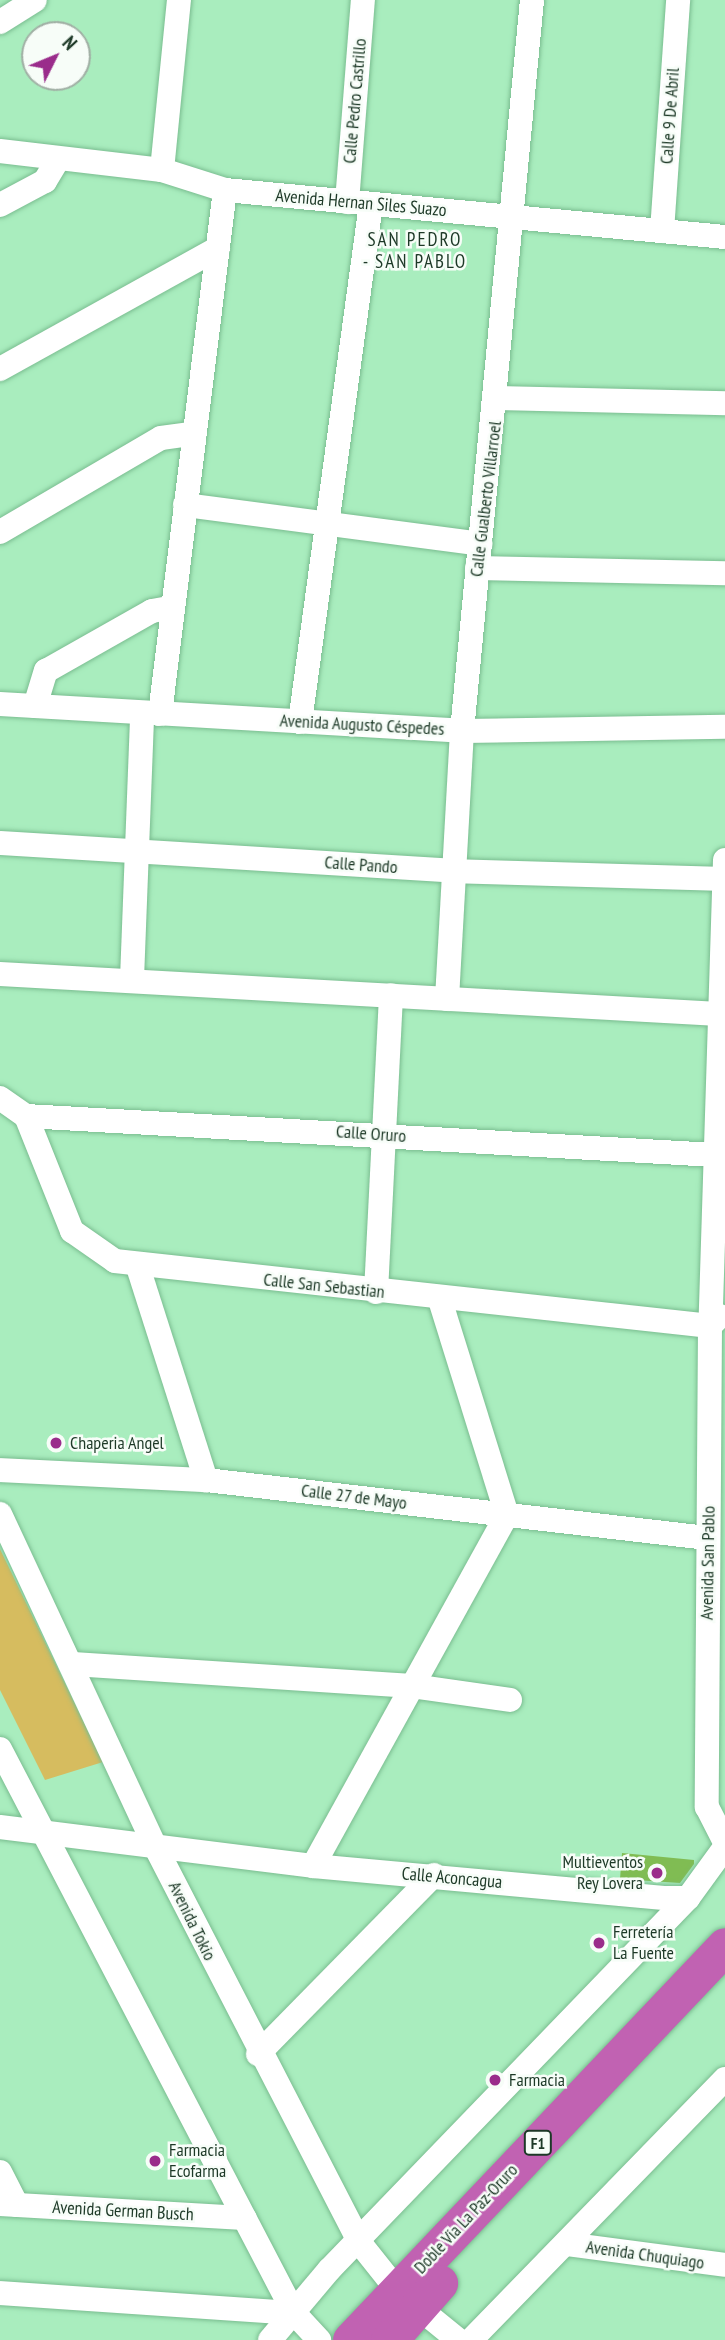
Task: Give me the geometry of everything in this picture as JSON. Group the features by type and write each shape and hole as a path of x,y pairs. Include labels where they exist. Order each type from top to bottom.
{"highway":[{"name":"Doble Vía La Paz-Oruro","path":"389,2340 409,2298 725,1946"},
{"name":"Doble Vía La Paz-Oruro","path":"351,2340 409,2298 725,1980"}],"street":[{"path":"0,22 35,0"},
{"path":"162,170 178,0"},
{"name":"Calle Pedro Castrillo","path":"300,722 327,524 359,203 363,0"},
{"name":"Calle Gualberto Villarroel","path":"447,999 452,871 462,730 478,556 498,398 532,0"},
{"name":"Calle 9 De Abril","path":"662,231 678,0"},
{"name":"Avenida Hernan Siles Suazo","path":"0,151 162,170 225,190 725,237"},
{"path":"0,205 45,181 58,159"},
{"path":"132,979 138,851 151,714 185,505 225,190"},
{"path":"0,369 218,248"},
{"path":"498,398 725,403"},
{"path":"0,532 161,438 195,433"},
{"path":"185,505 327,524 478,556 725,573"},
{"path":"35,706 46,671 152,611 169,608"},
{"name":"Avenida Augusto Céspedes","path":"0,704 462,730 725,727"},
{"name":"Calle Pando","path":"0,843 452,871 724,869"},
{"name":"Avenida San Pablo","path":"724,869 722,1017 716,1155 718,1454 707,1538 706,1807 725,1845"},
{"path":"0,974 132,979 722,1017"},
{"path":"376,1292 381,1135 391,995"},
{"path":"0,1098 26,1116"},
{"name":"Calle Oruro","path":"26,1116 716,1155"},
{"name":"Calle San Sebastian","path":"26,1116 72,1231 98,1254 138,1267 376,1292 717,1319"},
{"path":"138,1267 206,1480"},
{"path":"313,1866 508,1515 439,1297"},
{"name":"Calle 27 de Mayo","path":"0,1470 206,1480 707,1538"},
{"name":"Avenida Tokio","path":"0,1514 73,1664 154,1844 258,2054 359,2242 409,2298 458,2340"},
{"path":"73,1664 412,1686 510,1700"},
{"path":"0,1749 294,2313 318,2340"},
{"name":"Calle Aconcagua","path":"0,1827 154,1844 313,1866 688,1898"},
{"path":"270,2340 359,2242 688,1898 725,1845"},
{"path":"258,2054 434,1875"},
{"path":"471,2340 725,2079"},
{"path":"0,2172 8,2205"},
{"name":"Avenida German Busch","path":"8,2205 245,2218"},
{"name":"Avenida Chuquiago","path":"566,2244 725,2265"},
{"path":"0,2293 294,2313"}],"shaded area":[{"path":"0,1549 103,1762 45,1780 0,1690"}],"building":[{"name":"Multieventos Rey Lovera","path":"622,1853 694,1860 694,1864 680,1883 620,1879"}],"place":[{"name":"Chaperia Angel","path":"56,1443"},
{"name":"Multieventos Rey Lovera","path":"657,1873"},
{"name":"Ferretería La Fuente","path":"599,1943"},
{"name":"Farmacia","path":"495,2080"},
{"name":"Farmacia Ecofarma","path":"155,2161"}],"district":[{"name":"SAN PEDRO - SAN PABLO","path":"415,251"}]}
